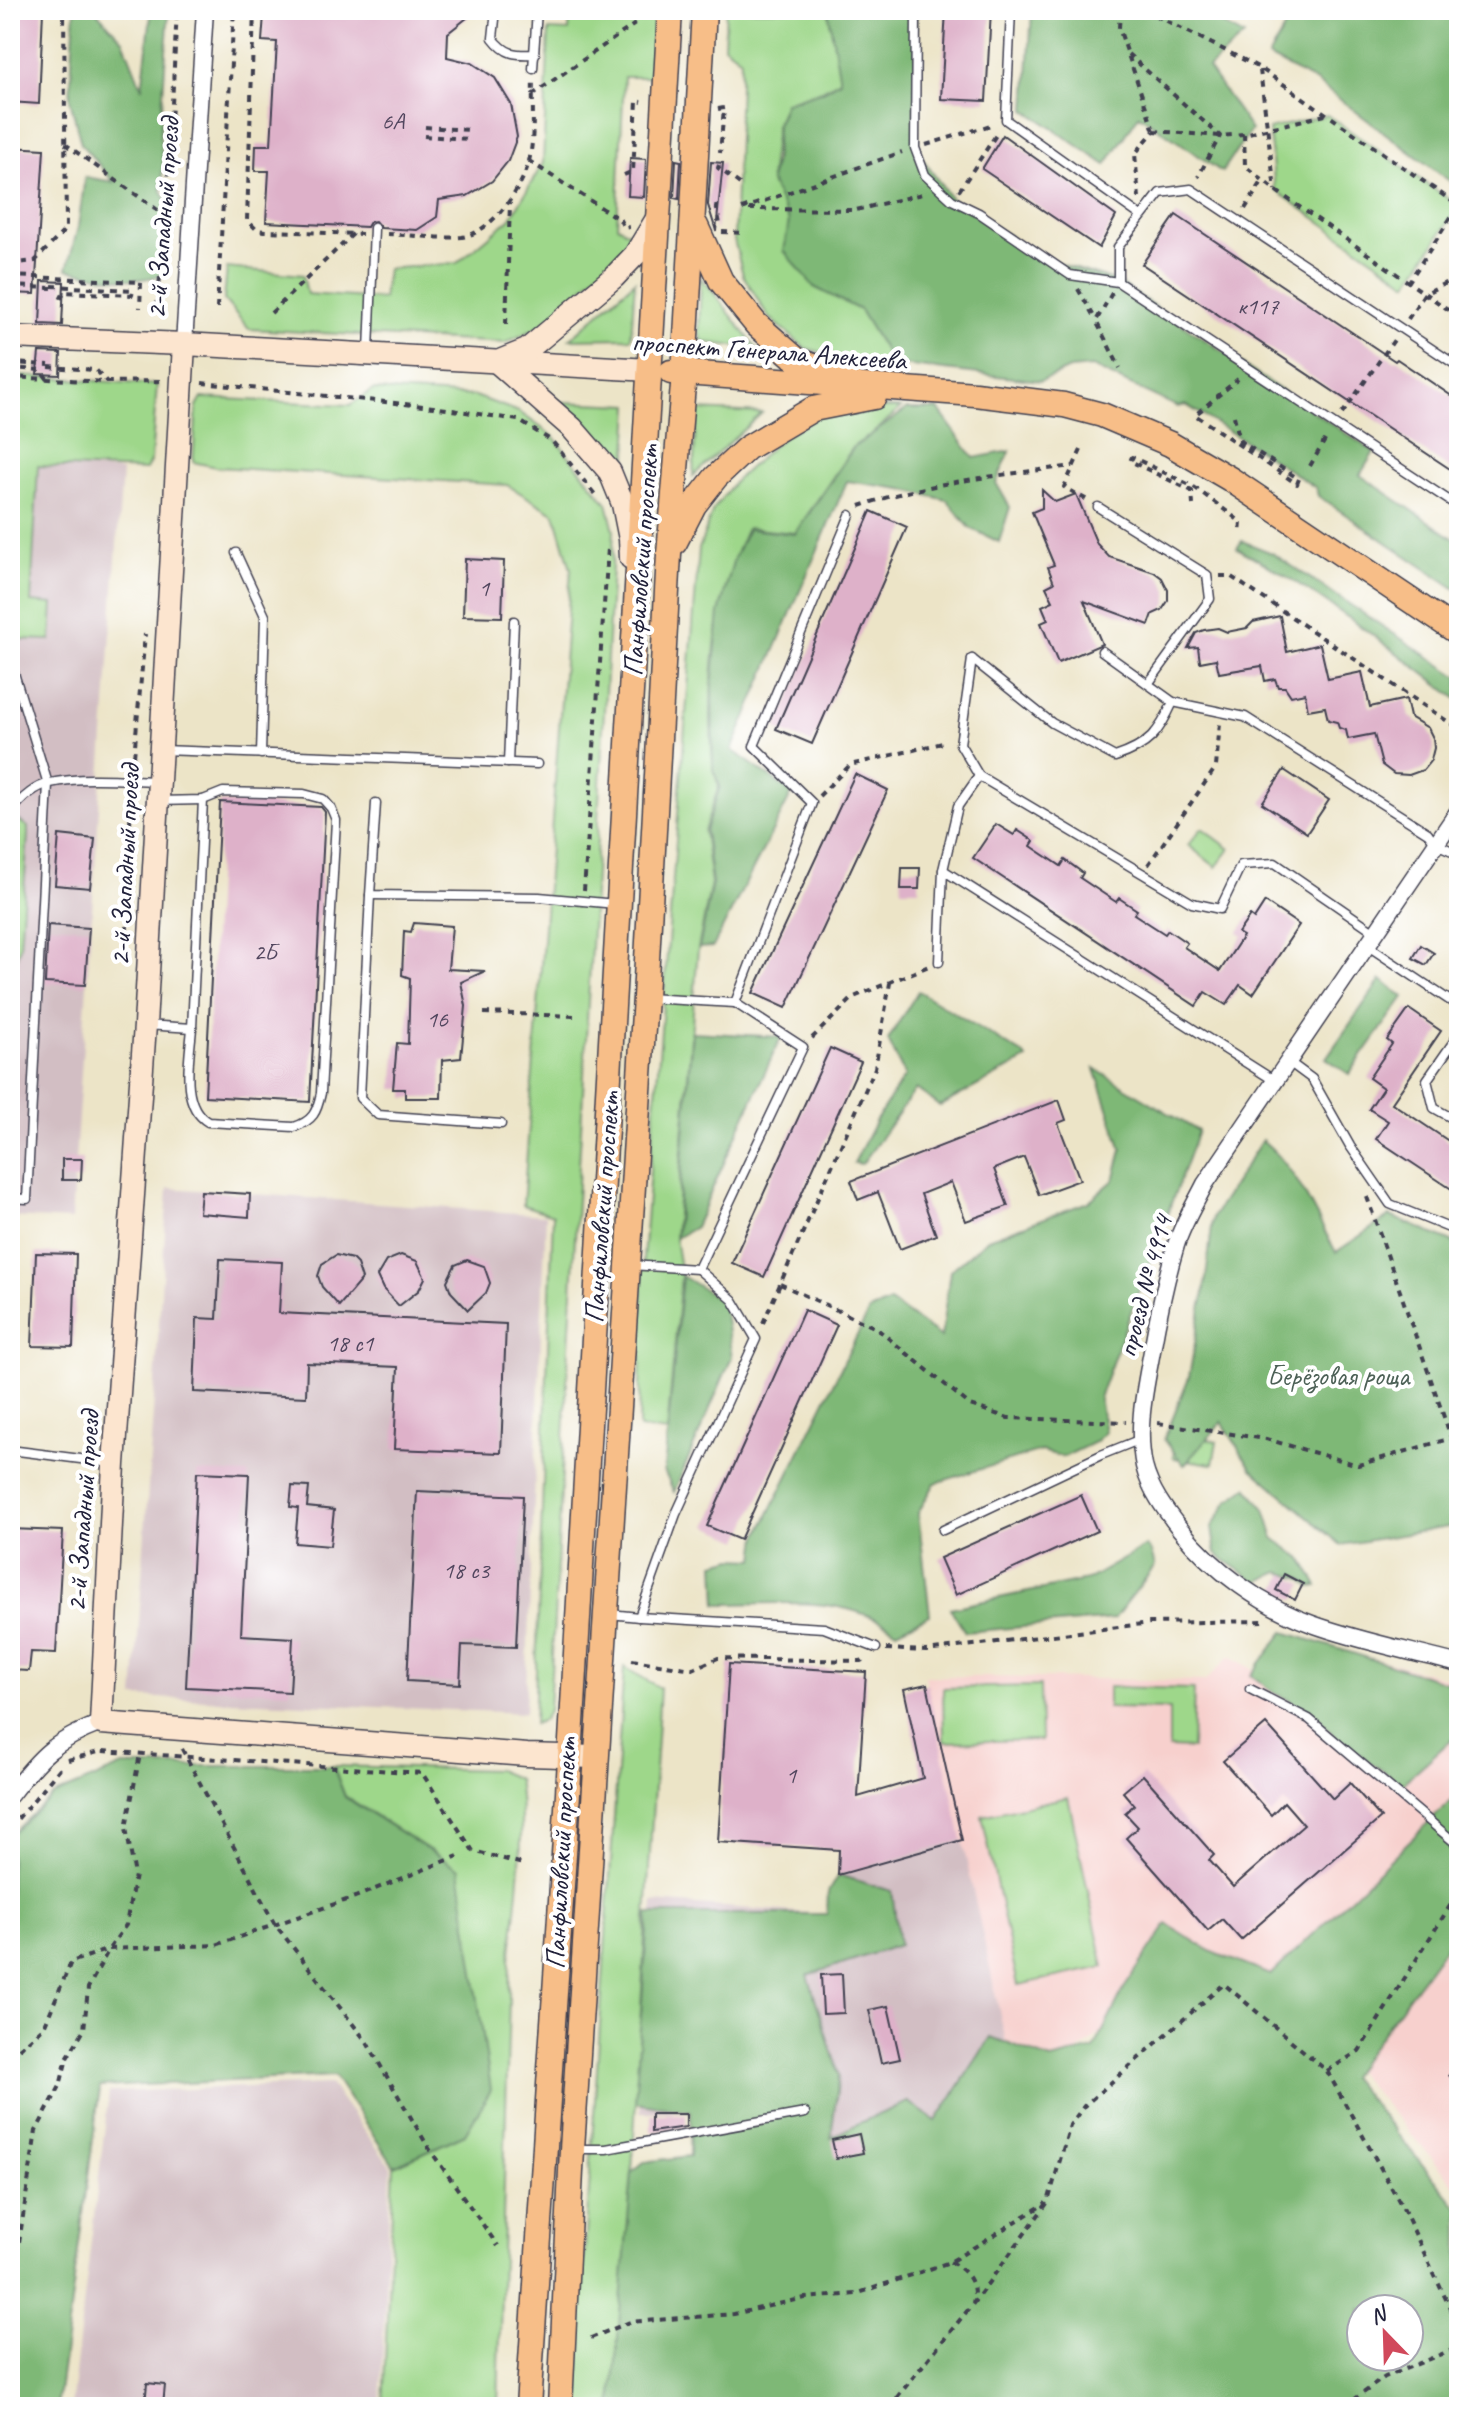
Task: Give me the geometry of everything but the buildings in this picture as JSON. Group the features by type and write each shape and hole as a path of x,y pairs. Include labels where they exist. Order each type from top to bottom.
{"main road":[{"name":"Панфиловский проспект","path":"528,2407 570,1756 670,10"},
{"name":"Панфиловский проспект","path":"560,2407 572,2149 704,10"},
{"path":"693,217 721,281 756,324 797,360 841,376 904,390"},
{"name":"проспект Генерала Алексеева","path":"650,370 975,394 1064,405 1102,415 1170,444 1230,479 1459,633"},
{"path":"669,554 694,505 716,477 747,448 813,409 904,390"}],"street":[{"name":"2-й Западный проезд","path":"101,1723 114,1464 145,1025 205,10"},
{"path":"634,646 630,539 623,504 610,472 572,428 497,362 527,350 614,277 635,255 658,217"},
{"name":"проспект Генерала Алексеева","path":"10,337 650,370"},
{"name":"проезд № 4914","path":"1458,1662 1311,1623 1264,1600 1225,1574 1196,1549 1154,1493 1145,1468 1141,1439 1142,1405 1176,1243 1205,1184 1459,810"},
{"path":"10,1795 38,1759 57,1743 101,1723 527,1755 596,1757"}],"lane":[{"path":"496,10 493,38 501,49 513,55 535,54"},
{"path":"533,69 537,10"},
{"path":"916,10 915,148 925,175 952,200 979,213 1070,275 1118,282 1459,507"},
{"path":"1011,10 1006,120 1141,216"},
{"path":"1118,282 1118,247 1141,216 1160,193 1191,189 1459,367"},
{"path":"368,354 374,231"},
{"path":"1098,507 1207,575 1210,599 1148,684"},
{"path":"735,1003 812,803 754,746 850,515"},
{"path":"236,553 265,616 261,754"},
{"path":"508,763 514,621"},
{"path":"1102,651 1173,702 1245,717 1428,833 1436,844 1459,854"},
{"path":"1173,702 1161,729 1138,749 1115,757 1052,723 972,659 960,744 979,776 1192,903 1220,909 1241,865 1275,863 1455,1004 1459,1014"},
{"path":"10,660 48,784 27,1199 10,1198"},
{"path":"160,750 537,764"},
{"path":"939,962 943,870 958,806 979,776"},
{"path":"10,813 22,797 48,784 101,780 203,800 223,792 304,794 323,799 336,820 321,1093 317,1112 307,1123 294,1127 208,1122 199,1117 190,1095 203,800"},
{"path":"376,803 360,1098 378,1115 501,1124"},
{"path":"943,870 1275,1081"},
{"path":"370,895 539,897 617,904"},
{"path":"645,997 735,1003 803,1047 698,1269"},
{"path":"145,1025 192,1028"},
{"path":"1459,1034 1427,1080 1434,1108 1459,1122"},
{"path":"1288,1061 1312,1079 1350,1146 1390,1204 1459,1232"},
{"path":"628,1265 698,1269 733,1300 756,1339 676,1514 639,1617"},
{"path":"943,1530 1141,1439"},
{"path":"10,1450 114,1464"},
{"path":"606,1614 824,1628 876,1648"},
{"path":"1250,1689 1309,1719 1459,1846"},
{"path":"572,2149 606,2149 805,2113"}],"path":[{"path":"10,264 35,261 66,229 64,10"},
{"path":"157,307 166,216 177,10"},
{"path":"217,308 234,10"},
{"path":"254,10 247,220 257,230 353,234 374,231 462,237 478,232 510,200 529,161 533,69"},
{"path":"1120,10 1119,28 1154,131"},
{"path":"1145,10 1260,68 1459,205 1408,283"},
{"path":"532,95 635,24"},
{"path":"1128,54 1220,136"},
{"path":"1260,68 1275,190"},
{"path":"624,175 633,171 637,101 642,101 638,170"},
{"path":"1154,131 1220,136 1244,134 1327,115"},
{"path":"940,189 856,210 742,209 915,148 1006,120"},
{"path":"952,200 1006,120"},
{"path":"425,127 469,130"},
{"path":"1141,216 1135,154 1154,131"},
{"path":"1244,134 1245,166 1459,317"},
{"path":"424,136 468,139"},
{"path":"1191,189 1220,136"},
{"path":"65,144 166,216"},
{"path":"529,161 620,220 624,228"},
{"path":"718,168 740,184"},
{"path":"1237,220 1263,180"},
{"path":"506,324 510,200"},
{"path":"715,203 723,234 744,233"},
{"path":"271,313 353,234"},
{"path":"1070,275 1120,368"},
{"path":"10,276 141,282 140,308"},
{"path":"1310,466 1334,425 1424,294 1459,276"},
{"path":"1096,321 1118,282"},
{"path":"10,286 133,290 132,295 64,292 58,304"},
{"path":"10,366 96,370 107,382"},
{"path":"10,366 41,370 48,380"},
{"path":"10,377 107,382 181,381 433,407 518,420 552,441 599,499"},
{"path":"1211,401 1195,415 1297,484 1299,479 1240,441 1234,416"},
{"path":"1081,450 1064,487 1098,507"},
{"path":"1193,505 1192,491 1130,461 1132,457 1194,487 1241,522 1240,535"},
{"path":"850,515 859,506 892,494 1073,466"},
{"path":"584,901 609,538"},
{"path":"1207,575 1230,576 1459,729"},
{"path":"1142,873 1216,767 1221,712"},
{"path":"812,803 850,765 961,738"},
{"path":"803,1047 854,997 939,962"},
{"path":"756,1339 875,1068 890,983"},
{"path":"484,1013 576,1016"},
{"path":"1365,1190 1459,1460"},
{"path":"780,1284 876,1328 970,1405 1008,1418 1131,1423"},
{"path":"1153,1423 1266,1439 1358,1465 1459,1436"},
{"path":"632,1660 693,1669 718,1658 861,1661 876,1648 926,1651 1150,1623 1274,1621"},
{"path":"174,1728 184,1757 274,1923 366,2041 430,2150 498,2246"},
{"path":"10,1828 66,1761 102,1751 422,1773 473,1851 523,1864"},
{"path":"10,2301 36,2131 60,2086 67,2058 84,2030 88,1988 126,1925 135,1875 126,1828 140,1754"},
{"path":"10,2057 44,2027 71,1962 109,1949 216,1945 355,1897 458,1856"},
{"path":"1327,2071 1359,2051 1453,1901"},
{"path":"889,2407 972,2305 1048,2202 1070,2125 1084,2106 1224,1984 1327,2071 1404,2210 1459,2327"},
{"path":"1459,2067 1450,2075 1459,2085"},
{"path":"591,2338 630,2322 734,2314 805,2298 856,2294 950,2262 1048,2202"},
{"path":"950,2262 970,2278 976,2290 972,2305"},
{"path":"1344,2407 1385,2377 1459,2347"}],"shaded area":[{"path":"10,464 122,471 71,1220 10,1217"},
{"path":"168,1188 546,1215 525,1713 134,1697"},
{"path":"1285,1635 1459,1681 1459,1846 1344,2045 1201,1951 1018,2101 925,1676 1206,1681 1230,1656 1258,1672"},
{"path":"962,1840 1040,2199 630,2297 644,2162 690,2156 691,2112 640,2112 653,1902 827,1914 828,1892 838,1875"},
{"path":"1459,1928 1459,2190 1355,2070"},
{"path":"330,2084 391,2167 380,2407 71,2407 109,2092"}],"green space":[{"path":"75,10 95,10 123,40 142,88 151,15 144,10 169,10 160,136 163,165 161,189 171,208 173,230 161,275 126,279 67,269 78,227 85,177 114,182 81,144 70,99"},
{"path":"570,10 654,10 651,77 624,77 617,226 638,237 539,327 505,343 249,329 224,300 227,268 303,275 307,294 383,299 387,269 457,263 511,218 543,163 549,30 569,31"},
{"path":"726,10 829,10 840,80 822,90 785,102 776,125 770,181 814,287 860,310 893,364 864,363 805,348 768,316 743,275 734,240 741,59 724,46"},
{"path":"828,10 916,10 915,148 952,200 1047,260 1118,282 1374,452 1360,475 1459,542 1459,591 1318,496 1316,488 1186,405 1178,407 1092,367 1070,369 1041,381 893,364 860,310 814,287 784,251 789,221 770,180 775,160 777,125 785,103 823,91 840,81"},
{"path":"1032,10 1196,10 1244,36 1208,68 1251,130 1222,172 1139,115 1106,165 1026,110"},
{"path":"1295,10 1459,10 1459,188 1315,81 1268,57"},
{"path":"1327,115 1459,206 1408,283 1275,190 1269,129"},
{"path":"701,278 757,349 703,342 699,332"},
{"path":"635,281 631,338 570,339"},
{"path":"10,375 157,385 151,460 146,470 38,466 31,602 53,604 51,640 14,639 10,617"},
{"path":"373,390 475,396 519,412 553,436 607,503 614,530 549,1710 543,1720 534,1724 553,1215 523,1205 571,569 555,514 507,485 216,467 193,462 197,407 202,398 350,405"},
{"path":"561,402 630,405 626,471"},
{"path":"833,408 901,408 854,446 795,533 747,528 729,576 718,625 712,675 711,726 713,764 719,786 704,831 711,883 698,949 675,1238 681,1275 667,1432 639,1428 643,1259 699,549 713,510 736,480 786,434"},
{"path":"907,409 938,409 974,458 1010,451 996,483 1010,507 999,542 970,528 947,500 902,489 847,481 732,750 792,793 713,947 699,948 712,883 705,831 720,786 713,770 712,687 719,613 734,558 748,529 795,534 854,447"},
{"path":"697,410 762,413 693,476"},
{"path":"1242,541 1272,553 1459,677 1459,700 1323,600 1237,548"},
{"path":"16,819 28,827 28,835 20,947 10,976 10,845"},
{"path":"1202,828 1230,849 1216,867 1188,845"},
{"path":"1381,980 1404,997 1349,1074 1326,1058"},
{"path":"918,991 1027,1059 940,1106 916,1089 862,1164 854,1163 876,1120 905,1076 888,1040"},
{"path":"692,1032 781,1037 695,1227 676,1238"},
{"path":"1095,1069 1198,1131 1099,1398 1105,1432 1095,1442 1064,1457 1041,1451 935,1483 918,1513 930,1615 897,1631 877,1619 833,1606 717,1604 715,1563 734,1558 755,1559 758,1536 869,1311 890,1302 941,1337 950,1271 988,1239 1088,1202 1114,1180 1122,1150"},
{"name":"Берёзовая роща","path":"1262,1140 1295,1178 1336,1252 1390,1216 1459,1245 1459,1528 1454,1526 1341,1545 1251,1468 1222,1422 1184,1465 1164,1439 1189,1377 1205,1287 1213,1217"},
{"path":"682,1276 723,1301 732,1357 674,1492 664,1471"},
{"path":"1176,1435 1217,1441 1213,1464 1173,1458"},
{"path":"1247,1487 1265,1509 1274,1538 1303,1560 1318,1586 1310,1587 1302,1579 1279,1572 1257,1582 1216,1554 1212,1527 1228,1501"},
{"path":"1146,1546 1155,1566 1114,1619 965,1632 950,1608 1087,1580"},
{"path":"1284,1632 1459,1686 1459,1733 1402,1784 1338,1740 1313,1712 1274,1693 1251,1675"},
{"path":"624,1667 660,1688 630,2201 612,2407 577,2407 582,2294"},
{"path":"1040,1686 1041,1740 944,1742 943,1688"},
{"path":"1108,1687 1194,1689 1192,1749 1169,1748 1169,1709 1108,1708"},
{"path":"123,1766 333,1766 345,1797 459,1869 491,2090 465,2134 394,2166 334,2076 100,2087 57,2407 10,2407 10,1836 52,1796"},
{"path":"333,1766 497,1770 518,1779 521,1845 510,1960 498,2407 383,2407 394,2166 465,2134 459,1869 345,1796"},
{"path":"1459,1793 1459,1928 1350,2077 1459,2209 1459,2407 612,2407 632,2172 644,2162 690,2156 691,2111 635,2102 648,1914 827,1914 828,1892 838,1875 892,1891 899,1945 808,1975 839,2075 831,2138 908,2102 936,2121 991,2037 1051,2060 1094,2049 1125,1987 1167,1924 1210,1951 1271,1975"},
{"path":"1068,1797 1104,1967 1018,1985 982,1816"}]}
